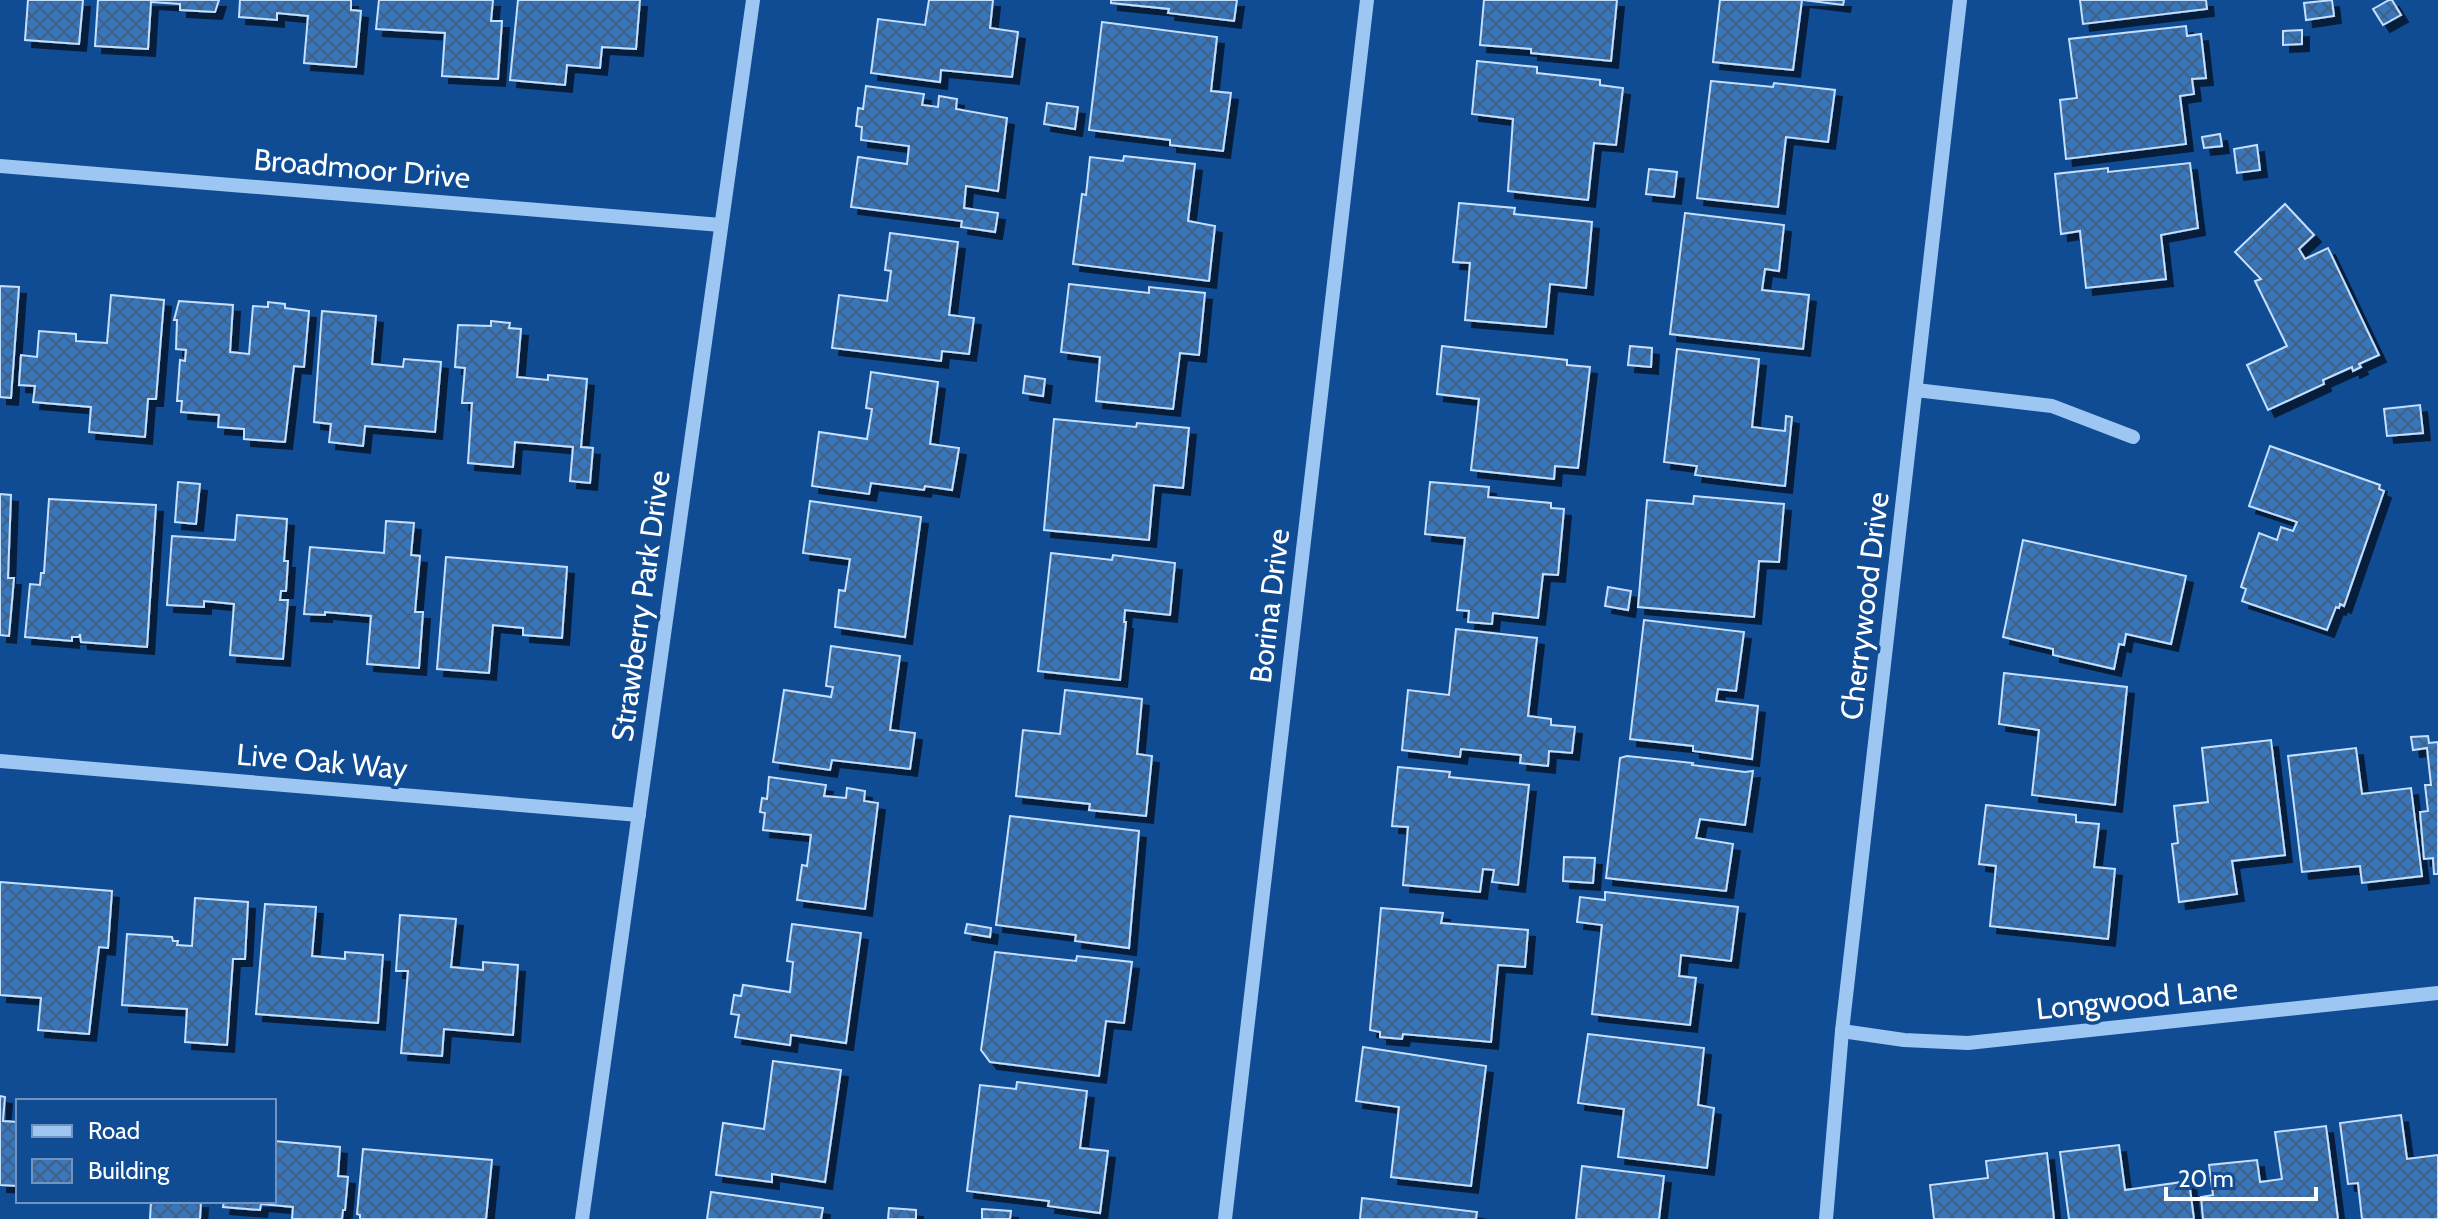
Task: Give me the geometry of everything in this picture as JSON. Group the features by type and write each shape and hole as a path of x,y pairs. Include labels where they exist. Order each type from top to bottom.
{"street":[{"name":"Strawberry Park Drive","path":"582,1219 753,0"},
{"name":"Borina Drive","path":"1225,1219 1367,0"},
{"name":"Cherrywood Drive","path":"1826,1219 1842,1031 1960,0"},
{"name":"Broadmoor Drive","path":"0,166 721,225"},
{"path":"1916,390 2052,406 2133,437"},
{"name":"Live Oak Way","path":"0,761 639,815"},
{"name":"Longwood Lane","path":"1842,1031 1904,1040 1968,1043 2438,993"}],"building":[{"path":"28,0 83,0 79,44 25,40"},
{"path":"98,0 219,0 215,12 180,10 180,4 151,2 148,49 95,46"},
{"path":"240,0 351,0 351,10 361,11 356,67 304,63 308,16 277,13 277,20 239,17"},
{"path":"379,0 493,0 491,21 502,21 498,79 442,76 445,33 376,29"},
{"path":"518,0 640,0 636,49 602,47 600,68 567,65 565,85 510,80"},
{"path":"929,0 993,0 990,28 1018,32 1012,77 941,70 940,82 871,73 878,19 925,25"},
{"path":"1111,0 1237,0 1234,21 1168,13 1169,9 1111,3"},
{"path":"1484,0 1617,0 1611,61 1480,45"},
{"path":"1720,0 1802,0 1793,70 1713,62"},
{"path":"1803,0 1844,0 1843,5"},
{"path":"2080,0 2206,0 2207,9 2083,24"},
{"path":"2332,0 2334,16 2306,20 2304,3"},
{"path":"2389,0 2401,15 2383,25 2373,9"},
{"path":"1102,22 1217,37 1211,91 1231,93 1223,151 1170,145 1170,140 1089,130"},
{"path":"2186,26 2187,36 2201,34 2206,78 2192,79 2194,94 2180,96 2186,144 2066,159 2060,100 2077,98 2069,39"},
{"path":"2302,30 2302,44 2283,45 2283,31"},
{"path":"1477,61 1537,67 1537,73 1600,80 1600,85 1623,88 1616,145 1594,143 1588,200 1508,191 1513,119 1472,114"},
{"path":"1711,81 1773,87 1774,83 1835,90 1828,142 1786,137 1778,207 1697,198"},
{"path":"866,86 924,94 922,105 938,107 939,96 957,99 956,109 1007,118 998,191 966,186 964,208 998,213 995,232 961,227 962,221 851,207 858,157 907,164 909,146 861,140 862,127 856,126 858,108 863,109"},
{"path":"1047,103 1078,107 1075,129 1044,124"},
{"path":"2220,134 2222,146 2204,148 2202,137"},
{"path":"2257,145 2260,170 2237,173 2234,149"},
{"path":"1124,156 1195,164 1188,221 1215,226 1209,281 1073,264 1090,157 1123,161"},
{"path":"2190,163 2198,228 2161,235 2166,279 2086,288 2080,231 2061,234 2055,174"},
{"path":"1649,169 1677,172 1674,197 1646,194"},
{"path":"1459,203 1515,208 1514,214 1592,222 1586,288 1550,284 1546,327 1465,320 1470,263 1453,262"},
{"path":"2285,204 2314,235 2299,249 2305,259 2328,248 2379,355 2359,364 2361,367 2353,371 2352,367 2323,380 2324,384 2268,410 2247,365 2287,346 2255,281 2261,279 2235,252"},
{"path":"1685,213 1784,225 1779,271 1765,269 1762,290 1809,295 1803,349 1670,334"},
{"path":"890,233 958,242 949,315 974,318 969,354 942,351 941,361 832,348 839,295 887,301 891,271 885,270"},
{"path":"1069,284 1149,293 1149,287 1205,293 1199,355 1180,353 1173,409 1096,401 1100,357 1061,352"},
{"path":"0,286 19,287 11,398 0,397"},
{"path":"111,295 164,300 156,399 148,399 145,437 89,432 91,407 33,402 35,386 19,385 21,355 37,357 39,331 76,334 76,341 107,343"},
{"path":"179,301 233,305 230,352 249,354 253,306 268,307 268,302 309,311 304,367 294,366 285,442 244,439 244,429 218,427 219,415 181,412 182,401 177,401 180,360 185,361 186,350 176,349 177,320 174,320"},
{"path":"322,311 376,316 372,364 403,367 404,359 441,362 435,432 365,426 363,446 329,442 331,424 314,422"},
{"path":"491,321 510,323 509,328 521,329 517,377 548,380 548,375 587,379 581,447 593,448 590,483 570,481 573,447 515,442 513,467 468,463 472,403 462,403 465,368 455,367 458,325 491,326"},
{"path":"1442,346 1567,360 1567,365 1590,367 1578,468 1555,466 1554,479 1471,470 1479,399 1437,394"},
{"path":"1630,346 1652,348 1651,367 1628,365"},
{"path":"1677,349 1759,359 1752,427 1785,431 1786,416 1792,417 1785,486 1695,475 1697,466 1664,462"},
{"path":"871,372 938,382 930,444 959,448 952,490 925,486 924,490 871,483 869,494 812,486 819,432 867,439 872,409 866,408"},
{"path":"1025,376 1045,379 1043,396 1023,393"},
{"path":"2420,405 2423,433 2387,436 2384,409"},
{"path":"1054,419 1136,427 1137,423 1189,428 1183,488 1154,485 1149,540 1044,530"},
{"path":"2270,446 2380,485 2379,489 2384,491 2344,606 2340,604 2339,608 2336,607 2327,630 2242,601 2246,589 2241,587 2259,533 2277,540 2281,527 2293,531 2297,522 2249,506"},
{"path":"178,482 200,484 196,524 175,522"},
{"path":"1430,482 1489,487 1488,497 1551,503 1551,508 1564,509 1558,575 1543,574 1538,618 1493,613 1492,624 1468,622 1469,611 1457,610 1465,538 1425,534"},
{"path":"0,494 11,495 8,578 14,578 9,636 0,635"},
{"path":"1694,496 1784,504 1779,562 1759,561 1754,617 1638,607 1647,500 1693,504"},
{"path":"49,499 156,505 147,647 81,642 80,634 79,637 72,637 72,641 25,637 30,584 40,585 41,573 44,573"},
{"path":"810,501 921,517 905,637 835,627 839,590 845,591 850,559 803,553"},
{"path":"237,515 287,519 284,561 288,561 286,591 281,591 280,600 288,600 283,659 230,655 234,604 204,601 204,607 167,605 172,536 235,540"},
{"path":"386,521 414,523 411,555 420,556 415,612 423,612 419,668 367,664 371,616 325,612 325,615 304,614 310,547 384,553"},
{"path":"2023,540 2186,576 2171,644 2126,634 2124,645 2119,644 2114,669 2053,655 2053,649 2003,637"},
{"path":"1051,553 1112,560 1113,555 1175,563 1170,615 1125,610 1120,680 1038,671"},
{"path":"446,557 567,567 562,638 523,635 523,628 493,625 489,673 437,669"},
{"path":"1608,587 1631,591 1628,610 1605,606"},
{"path":"1644,620 1744,632 1736,691 1718,689 1716,701 1758,706 1752,759 1693,751 1693,746 1630,739"},
{"path":"1456,629 1537,638 1528,716 1551,719 1551,725 1575,727 1572,753 1549,751 1548,766 1520,763 1521,755 1461,749 1460,757 1402,750 1408,690 1449,695"},
{"path":"831,646 900,656 890,730 915,733 910,769 832,760 830,770 773,762 784,690 831,697 833,687 826,686"},
{"path":"2004,673 2127,687 2115,805 2032,795 2039,730 1999,724"},
{"path":"1065,690 1142,699 1137,754 1152,756 1146,816 1089,810 1090,804 1016,796 1023,730 1060,734"},
{"path":"2428,736 2429,743 2438,742 2438,874 2434,874 2433,858 2424,859 2420,812 2428,811 2425,785 2431,785 2427,748 2413,750 2411,737"},
{"path":"2271,740 2285,855 2232,861 2237,894 2179,902 2172,844 2178,843 2174,806 2208,802 2202,748"},
{"path":"2356,748 2362,794 2411,788 2422,876 2362,883 2360,866 2302,872 2288,756"},
{"path":"1627,756 1753,771 1745,825 1700,819 1696,838 1733,844 1726,891 1606,878 1620,758"},
{"path":"1398,767 1450,772 1449,777 1529,785 1518,885 1492,882 1494,870 1483,869 1480,892 1403,885 1408,827 1392,826"},
{"path":"769,777 826,785 824,796 846,798 847,788 865,791 864,801 878,803 865,909 797,900 802,865 807,866 811,835 763,830 765,813 760,812 762,798 767,799"},
{"path":"1986,805 2076,815 2076,822 2099,824 2094,867 2115,869 2108,939 1990,926 1996,866 1979,864"},
{"path":"1010,816 1139,831 1129,948 1075,941 1076,935 996,925"},
{"path":"1564,857 1595,858 1593,883 1563,881"},
{"path":"0,882 112,891 108,948 99,947 89,1034 38,1030 41,998 0,995"},
{"path":"1605,892 1738,907 1731,961 1681,955 1679,976 1696,978 1690,1025 1592,1014 1602,925 1577,922 1580,897 1605,900"},
{"path":"195,898 248,902 245,959 233,959 227,1045 185,1042 187,1009 122,1005 127,934 172,937 173,941 178,941 177,945 192,946"},
{"path":"265,904 316,907 312,956 345,959 345,952 383,955 378,1023 256,1014"},
{"path":"1381,908 1443,913 1441,923 1528,930 1525,967 1498,965 1491,1042 1403,1034 1402,1039 1380,1037 1380,1032 1370,1030"},
{"path":"400,915 456,919 451,967 483,970 483,962 518,965 513,1035 444,1029 442,1056 401,1053 408,971 396,971"},
{"path":"792,924 861,933 846,1043 791,1035 790,1045 735,1037 739,1015 731,1014 734,995 741,996 743,985 790,992 793,962 787,961"},
{"path":"967,924 991,928 990,937 965,933"},
{"path":"995,952 1076,961 1077,956 1132,962 1124,1023 1106,1021 1099,1076 990,1062 981,1050"},
{"path":"1588,1034 1704,1048 1698,1105 1714,1108 1707,1168 1618,1157 1624,1109 1578,1103"},
{"path":"1363,1047 1486,1066 1471,1186 1391,1177 1399,1107 1356,1101"},
{"path":"773,1061 841,1070 825,1182 772,1174 772,1182 716,1175 723,1123 764,1129"},
{"path":"1017,1082 1087,1091 1080,1148 1108,1151 1100,1213 1048,1206 1049,1201 967,1191 980,1085 1016,1089"},
{"path":"0,1096 5,1097 3,1121 16,1122 16,1186 0,1185"},
{"path":"2401,1115 2407,1159 2438,1155 2438,1219 2362,1219 2358,1183 2348,1184 2340,1123"},
{"path":"2326,1126 2338,1219 2203,1219 2201,1197 2213,1195 2209,1165 2257,1160 2260,1182 2282,1179 2275,1132"},
{"path":"276,1141 340,1147 338,1176 348,1177 342,1219 292,1219 293,1207 261,1204 260,1210 223,1207 224,1203 276,1203"},
{"path":"2119,1145 2125,1190 2189,1181 2194,1219 2069,1219 2060,1152"},
{"path":"363,1149 492,1160 486,1219 360,1219 357,1214"},
{"path":"2047,1153 2054,1219 1934,1219 1930,1185 1988,1178 1986,1161"},
{"path":"1582,1166 1664,1176 1659,1219 1576,1219"},
{"path":"711,1192 823,1208 821,1219 707,1219"},
{"path":"1362,1198 1477,1212 1476,1219 1360,1219"},
{"path":"151,1203 201,1203 200,1219 150,1219"},
{"path":"889,1208 916,1210 916,1219 888,1219"},
{"path":"982,1209 1011,1211 1010,1219 982,1219"}]}
